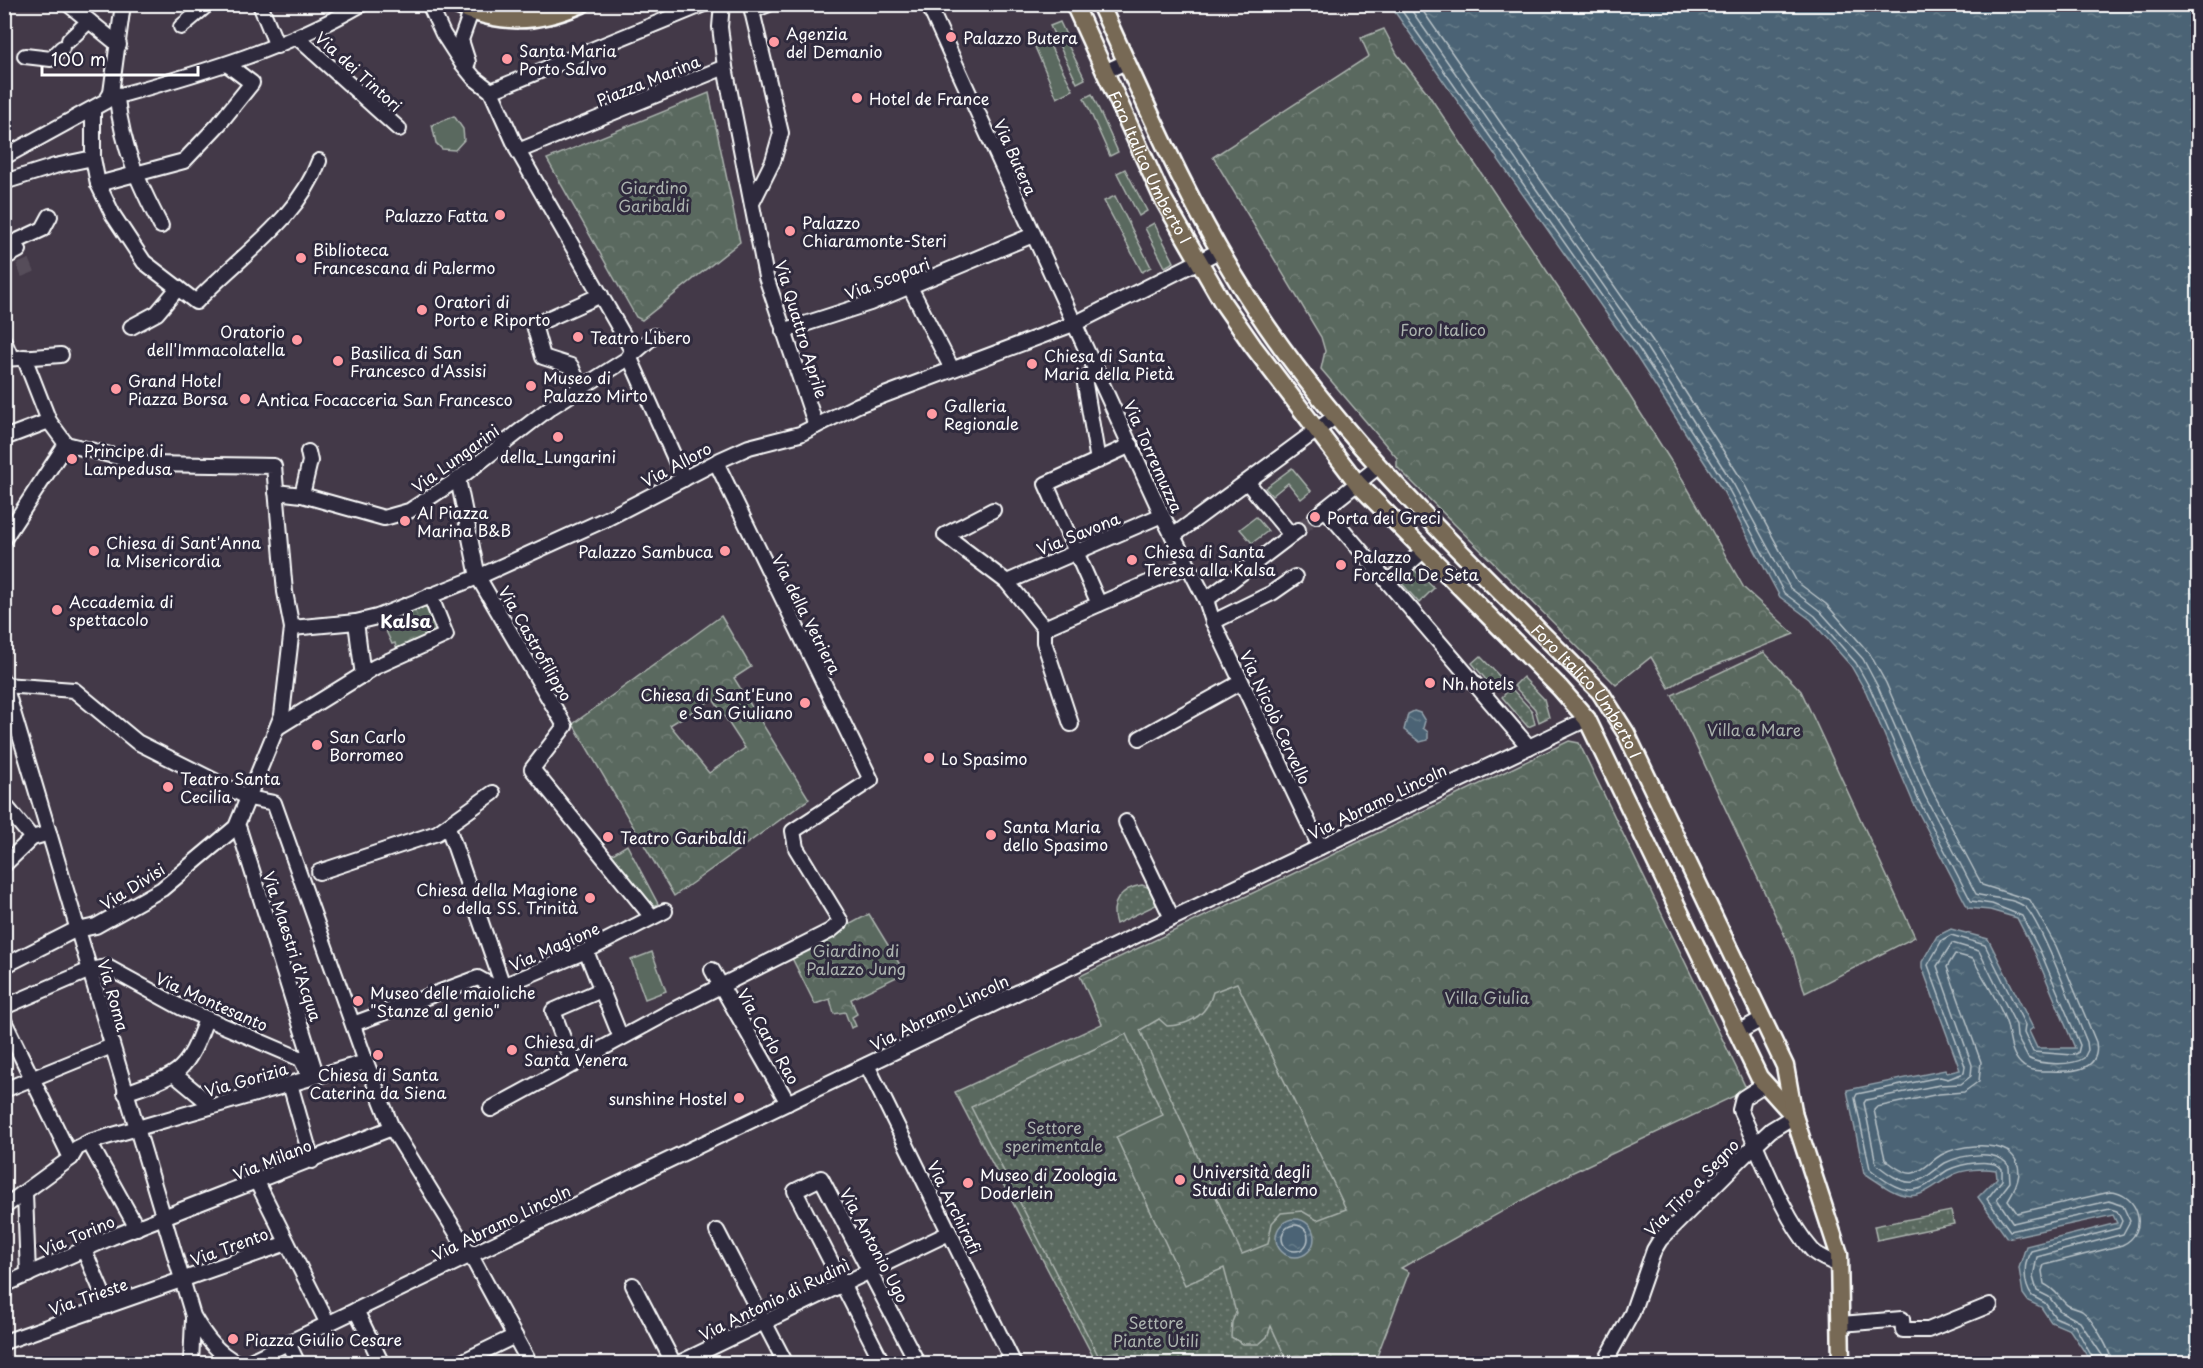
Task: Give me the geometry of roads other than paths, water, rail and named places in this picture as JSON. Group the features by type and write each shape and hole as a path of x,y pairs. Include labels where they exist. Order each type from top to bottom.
{"main road":[{"path":"454,4 471,12 500,19 537,20 558,15 582,4"},
{"name":"Foro Italico Umberto I","path":"1074,4 1155,182 1198,263 1246,338 1358,484 1560,688 1587,719 1765,1084 1794,1116"},
{"name":"Foro Italico Umberto I","path":"1100,4 1185,190 1220,251 1272,332 1336,416 1379,466 1600,692 1610,706 1626,733 1785,1066 1794,1116"},
{"path":"1794,1116 1839,1254 1841,1324 1835,1362"}],"street":[{"path":"68,4 119,45"},
{"path":"123,4 115,91 134,175 161,226"},
{"path":"181,27 208,4"},
{"path":"93,158 55,166 10,180 6,157 90,112 106,101 115,91 228,65 298,38 362,4"},
{"path":"429,4 446,39 474,78 491,91 518,151 601,295 631,354 684,479"},
{"path":"491,91 704,4"},
{"path":"722,4 720,27 725,67"},
{"path":"752,203 773,161 781,133 781,123 752,11 769,4"},
{"name":"Via Butera","path":"928,4 1033,235 1076,323"},
{"path":"259,5 277,46"},
{"path":"471,12 461,43 474,78"},
{"path":"25,56 51,58 89,21"},
{"name":"Via dei Tintori","path":"298,38 399,129"},
{"name":"Foro Italico Umberto I","path":"1104,72 1126,62"},
{"path":"98,184 184,161 219,124 252,83 228,65"},
{"name":"Piazza Marina","path":"518,151 725,67 759,242"},
{"path":"90,112 93,158 98,184 127,239 144,262 196,302 281,219 311,182 319,161"},
{"path":"4,258 17,246 43,229 50,216"},
{"name":"Via Scopari","path":"783,331 870,303 1033,235"},
{"name":"Via Quattro Aprile","path":"759,242 766,277 816,426"},
{"name":"Foro Italico Umberto I","path":"1198,263 1220,251"},
{"name":"Via Alloro","path":"292,628 356,622 377,617 478,577 604,519 749,447 800,434 858,405 1076,323 1198,263"},
{"path":"910,287 952,369"},
{"path":"130,327 157,313 178,288"},
{"path":"580,387 571,366 543,357 534,325 601,295"},
{"name":"Via Torremuzza","path":"1076,323 1187,566"},
{"path":"631,354 654,336"},
{"path":"4,341 49,421 66,444 4,539"},
{"name":"Via Lungarini","path":"276,492 302,495 384,518 409,511 458,479 580,387 631,354"},
{"path":"13,358 61,355"},
{"path":"1098,372 1084,378 1098,460"},
{"path":"1173,536 1336,416"},
{"path":"4,438 49,421"},
{"name":"Via Divisi","path":"4,966 78,931 96,926 162,889 236,826 278,727 292,628 285,592 274,466 146,464 66,444"},
{"path":"1100,604 1046,484 1131,445"},
{"path":"302,495 310,461 308,452"},
{"name":"Via della Vetriera","path":"716,462 871,780 793,831 796,848 841,922 830,931 722,986"},
{"path":"1379,466 1321,513 1388,582 1529,747"},
{"name":"Via Castrofilippo","path":"458,479 478,577 565,726 532,769 652,917"},
{"path":"1206,600 1294,532 1247,482"},
{"path":"993,510 945,535 1006,582 1044,628 1044,642 1071,724"},
{"name":"Via Savona","path":"1006,582 1048,562 1079,553 1162,515"},
{"path":"1388,582 1423,551"},
{"path":"1044,628 1187,566"},
{"name":"Via Nicolò Cervello","path":"1187,566 1206,600 1241,682 1320,847"},
{"path":"1214,622 1272,593 1294,577"},
{"path":"278,727 375,667 446,635 430,595"},
{"path":"356,622 363,676"},
{"path":"1140,738 1241,682"},
{"path":"5,684 74,690 137,742 249,798 274,803 310,875 353,1024 392,1128 471,1255 530,1364"},
{"name":"Via Roma","path":"5,684 193,1316"},
{"name":"Via Abramo Lincoln","path":"244,1364 1587,719"},
{"path":"310,875 437,833 493,793"},
{"path":"4,804 32,838"},
{"path":"1126,822 1172,918"},
{"name":"Via Maestri d'Acqua","path":"236,826 239,829 313,1077"},
{"path":"448,827 503,986"},
{"path":"4,865 32,838 49,833"},
{"name":"Via Magione","path":"353,1024 478,978 496,988 503,986 586,951 665,911"},
{"path":"586,951 601,990 626,1035"},
{"name":"Via Montesanto","path":"90,970 106,967 206,1019 302,1059 313,1077"},
{"path":"4,1007 90,970"},
{"name":"Via Carlo Rao","path":"712,970 788,1103"},
{"path":"491,1109 626,1035 722,986"},
{"path":"573,1065 553,1011 601,990"},
{"path":"125,1092 175,1075 190,1057 206,1019"},
{"path":"1738,1032 1762,1019"},
{"path":"4,1022 71,1158"},
{"path":"4,1090 112,1046"},
{"name":"Via Gorizia","path":"89,1142 366,1062"},
{"name":"Via Archirafi","path":"867,1065 1014,1364"},
{"path":"175,1075 204,1099 209,1107"},
{"path":"290,1084 312,1161"},
{"path":"1765,1084 1743,1098 1740,1110 1802,1236 1814,1252 1840,1266"},
{"name":"Via Tiro a Segno","path":"1604,1364 1632,1313 1654,1250 1660,1240 1771,1130 1794,1116"},
{"name":"Via Milano","path":"164,1219 392,1128"},
{"path":"4,1207 71,1158 77,1148 89,1142 137,1228"},
{"name":"Via Antonio Ugo","path":"883,1364 795,1191 821,1178 918,1364"},
{"path":"257,1182 328,1324"},
{"path":"25,1192 28,1275"},
{"name":"Via Torino","path":"4,1285 137,1228 164,1219"},
{"path":"717,1231 786,1364"},
{"name":"Via Antonio di Rudinì","path":"675,1364 949,1233"},
{"name":"Via Trento","path":"182,1280 287,1243"},
{"path":"84,1250 108,1306"},
{"name":"Via Trieste","path":"4,1342 182,1280"},
{"path":"633,1285 675,1364"},
{"path":"1841,1324 1902,1319 1903,1330 1928,1330 1990,1305"},
{"path":"356,1310 382,1364"},
{"path":"191,1364 193,1316"},
{"path":"193,1316 208,1341 222,1354 239,1364"},
{"path":"457,1364 515,1336"},
{"path":"288,1343 298,1364"}],"water":[{"path":"1390,5 2198,5 2198,1363 2092,1363 2070,1330 2051,1322 2041,1307 2028,1301 2023,1294 2019,1268 2026,1246 2117,1223 2113,1215 2007,1238 1978,1197 1997,1178 1996,1170 1967,1170 1951,1176 1921,1194 1908,1196 1891,1190 1864,1173 1847,1090 1945,1070 1947,1073 1960,1070 1922,967 1922,962 1937,936 1951,929 1988,939 2033,1028 2029,1031 2037,1048 2075,1048 2036,955 2017,918 1990,910 1968,908 1913,802 1866,692 1851,666 1811,620 1780,597 1723,491 1634,353"},
{"path":"1414,711 1420,713 1425,721 1423,728 1428,732 1428,740 1420,742 1404,730 1408,714"},
{"path":"1295,1219 1302,1220 1308,1225 1313,1231 1313,1245 1308,1251 1302,1256 1295,1257 1288,1256 1282,1251 1277,1245 1276,1238 1277,1231 1282,1225 1288,1220"}],"tunnel":[{"path":"15,242 30,279"},
{"path":"1298,530 1316,516"}],"place":[{"name":"Palazzo Butera","path":"951,37"},
{"name":"Agenzia del Demanio","path":"774,42"},
{"name":"Santa Maria Porto Salvo","path":"507,59"},
{"name":"Hotel de France","path":"857,98"},
{"name":"Palazzo Fatta","path":"500,215"},
{"name":"Palazzo Chiaramonte-Steri","path":"790,231"},
{"name":"Biblioteca Francescana di Palermo","path":"301,258"},
{"name":"Oratori di Porto e Riporto","path":"422,310"},
{"name":"Teatro Libero","path":"578,337"},
{"name":"Oratorio dell'Immacolatella","path":"297,340"},
{"name":"Basilica di San Francesco d'Assisi","path":"338,361"},
{"name":"Chiesa di Santa Maria della Pietà","path":"1032,364"},
{"name":"Museo di Palazzo Mirto","path":"531,386"},
{"name":"Grand Hotel Piazza Borsa","path":"116,389"},
{"name":"Antica Focacceria San Francesco","path":"245,399"},
{"name":"Galleria Regionale","path":"932,414"},
{"name":"della_Lungarini","path":"558,437"},
{"name":"Principe di Lampedusa","path":"72,459"},
{"name":"Porta dei Greci","path":"1315,517"},
{"name":"Al Piazza Marina B&B","path":"405,521"},
{"name":"Chiesa di Sant'Anna la Misericordia","path":"94,551"},
{"name":"Palazzo Sambuca","path":"725,551"},
{"name":"Chiesa di Santa Teresa alla Kalsa","path":"1132,560"},
{"name":"Palazzo Forcella De Seta","path":"1341,565"},
{"name":"Accademia di spettacolo","path":"57,610"},
{"name":"Nh hotels","path":"1430,683"},
{"name":"Chiesa di Sant'Euno e San Giuliano","path":"805,703"},
{"name":"San Carlo Borromeo","path":"317,745"},
{"name":"Lo Spasimo","path":"929,758"},
{"name":"Teatro Santa Cecilia","path":"168,787"},
{"name":"Santa Maria dello Spasimo","path":"991,835"},
{"name":"Teatro Garibaldi","path":"608,837"},
{"name":"Chiesa della Magione o della SS. Trinità","path":"590,898"},
{"name":"Museo delle maioliche \"Stanze al genio\"","path":"358,1001"},
{"name":"Chiesa di Santa Venera","path":"512,1050"},
{"name":"Chiesa di Santa Caterina da Siena","path":"378,1055"},
{"name":"sunshine Hostel","path":"739,1098"},
{"name":"Università degli Studi di Palermo","path":"1180,1180"},
{"name":"Museo di Zoologia Doderlein","path":"968,1183"},
{"name":"Piazza Giulio Cesare","path":"233,1339"}],"district":[{"name":"Kalsa","path":"406,620"}],"park label":[{"name":"Giardino Garibaldi","path":"654,196"},
{"name":"Foro Italico","path":"1443,329"},
{"name":"Villa a Mare","path":"1754,729"},
{"name":"Giardino di Palazzo Jung","path":"856,959"},
{"name":"Villa Giulia","path":"1487,997"},
{"name":"Settore sperimentale","path":"1054,1136"},
{"name":"Settore Piante Utili","path":"1156,1331"}]}
